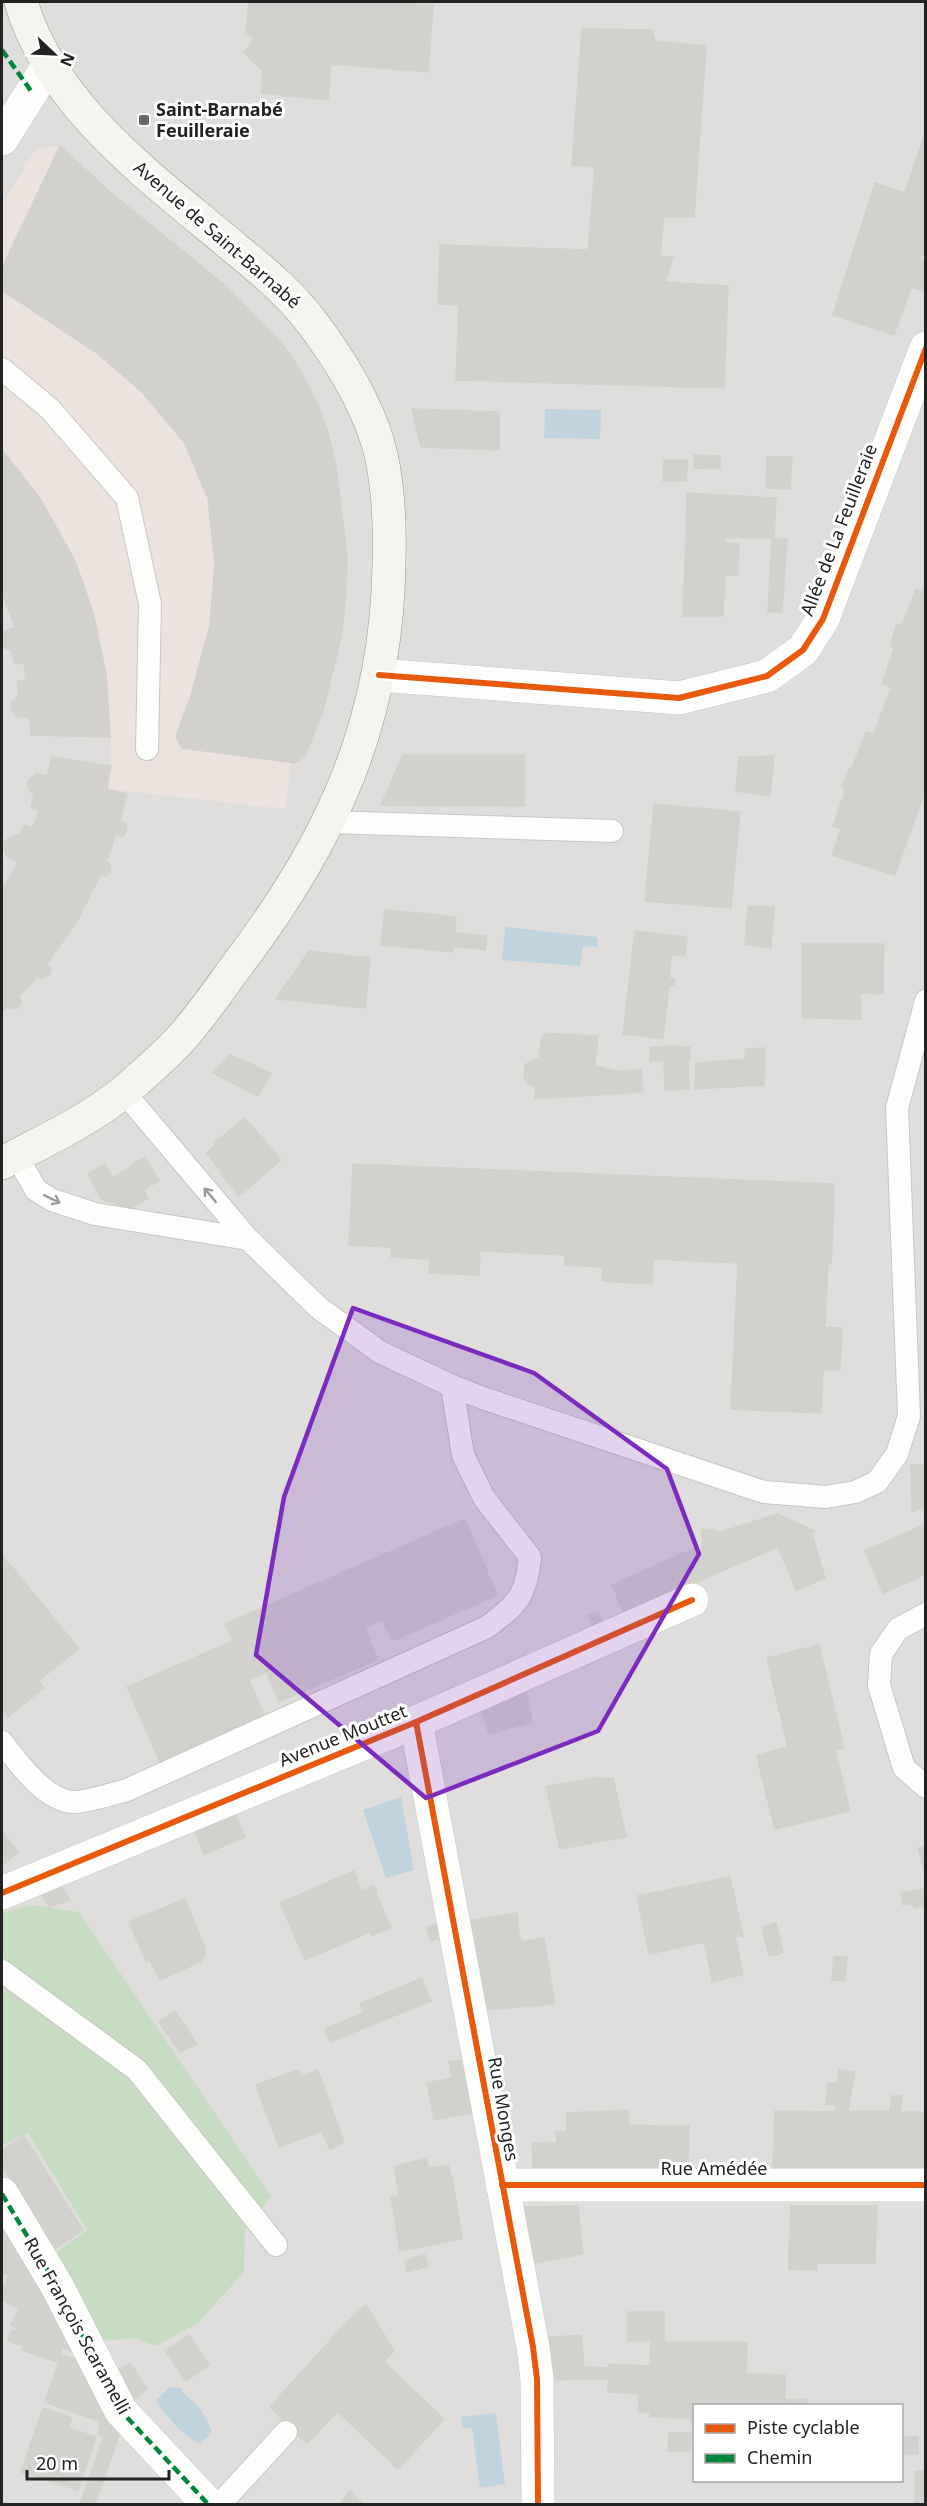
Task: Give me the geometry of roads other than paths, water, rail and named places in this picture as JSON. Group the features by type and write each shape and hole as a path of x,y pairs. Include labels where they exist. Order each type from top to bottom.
{"main road":[{"name":"Avenue de Saint-Barnabé","path":"9,1159 68,1128 123,1091 184,1036 293,888 329,822 356,757 379,675 388,610 390,522 381,455 364,405 321,334 287,292 109,141 48,66 27,22 21,2"}],"street":[{"path":"2,139 48,66"},
{"name":"Allée de La Feuilleraie","path":"379,675 679,698 766,676 803,650 823,619 926,348"},
{"name":"Avenue Mouttet","path":"2,1893 416,1722 692,1600"},
{"name":"Rue Monges","path":"416,1722 533,2347 537,2379 538,2505"},
{"name":"Rue Amédée","path":"502,2186 926,2185"},
{"name":"Rue François Scaramelli","path":"2,2194 57,2286 121,2411 208,2505"}],"lane":[{"path":"2,369 50,409 127,498 150,604 147,749"},
{"path":"329,822 612,831"},
{"path":"123,1091 248,1239 319,1308 372,1346 452,1386 483,1398 764,1492 826,1497 855,1492 877,1482 897,1454 909,1416 897,1108 926,1001"},
{"path":"9,1159 36,1190 52,1200 95,1214 248,1239"},
{"path":"2,1742 35,1781 49,1793 72,1802 127,1790 487,1627 513,1608 528,1583 530,1557 484,1498 463,1455 452,1386"},
{"path":"926,1614 898,1629 881,1654 879,1684 904,1768 926,1787"},
{"path":"2,1971 137,2070 276,2245"},
{"path":"219,2505 286,2432"}],"water":[{"path":"545,409 601,410 600,439 544,438"},
{"path":"505,927 597,937 598,947 583,946 580,966 502,960"},
{"path":"401,1797 414,1870 386,1878 363,1810"},
{"path":"170,2387 181,2388 206,2418 212,2432 200,2444 175,2425 156,2400"},
{"path":"496,2413 505,2484 480,2488 472,2428 463,2428 461,2417"}],"place":[{"name":"Saint-Barnabé Feuilleraie","path":"144,120"}]}
